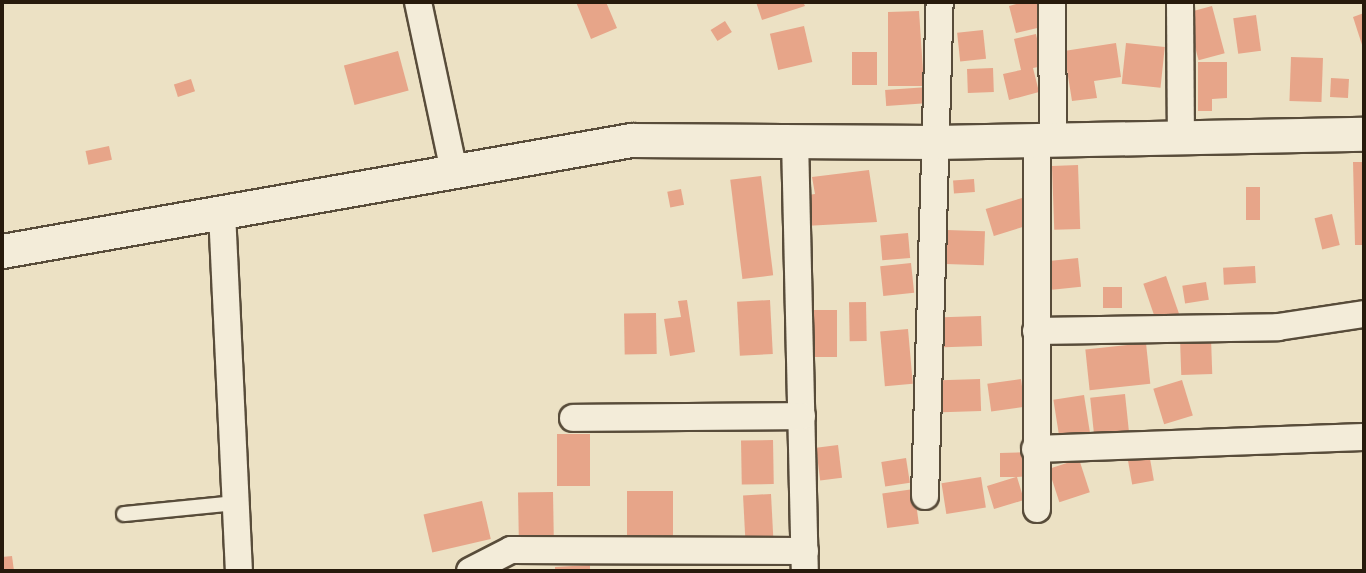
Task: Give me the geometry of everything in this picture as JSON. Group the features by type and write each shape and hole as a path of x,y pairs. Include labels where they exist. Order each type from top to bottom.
{"street":[{"path":"418,2 454,172"},
{"path":"925,496 940,2"},
{"path":"1037,509 1036,331 1052,2"},
{"path":"1180,2 1181,136"},
{"path":"2,251 631,140 935,142 1364,134"},
{"path":"470,571 510,550 805,561 796,139"},
{"path":"222,212 239,571"},
{"path":"1036,331 1278,327 1364,314"},
{"path":"573,418 802,416"},
{"path":"1035,449 1364,437"}],"lane":[{"path":"124,514 236,503"}],"building":[{"path":"576,2 606,2 617,28 591,39"},
{"path":"756,2 803,2 805,6 762,20"},
{"path":"1040,2 1046,26 1016,33 1009,6"},
{"path":"1212,6 1225,53 1199,60 1186,13"},
{"path":"919,11 924,86 888,86 888,12"},
{"path":"1364,13 1364,51 1353,17"},
{"path":"1256,15 1261,51 1238,54 1233,18"},
{"path":"725,21 732,32 717,41 711,30"},
{"path":"804,26 812,62 778,70 770,34"},
{"path":"983,30 986,59 960,62 957,33"},
{"path":"1036,34 1043,66 1033,68 1039,92 1009,100 1003,74 1021,70 1014,39"},
{"path":"1116,43 1121,77 1094,81 1097,98 1072,101 1064,51"},
{"path":"1126,43 1165,47 1161,88 1122,84"},
{"path":"398,51 409,91 355,105 344,65"},
{"path":"852,52 877,52 877,85 852,85"},
{"path":"1291,57 1323,58 1321,102 1289,101"},
{"path":"1198,62 1227,62 1227,98 1212,99 1212,111 1198,111"},
{"path":"993,68 994,92 968,93 967,69"},
{"path":"1331,78 1349,79 1348,98 1330,97"},
{"path":"191,79 195,91 178,97 174,85"},
{"path":"928,87 929,103 886,106 885,90"},
{"path":"109,146 112,160 88,165 86,151"},
{"path":"1353,162 1364,162 1364,245 1355,245"},
{"path":"1078,165 1080,229 1054,230 1052,166"},
{"path":"869,170 877,222 805,226 800,196 815,194 812,177"},
{"path":"761,176 773,275 742,279 730,180"},
{"path":"974,179 975,192 954,193 953,180"},
{"path":"1246,187 1260,187 1260,220 1246,220"},
{"path":"681,189 684,205 670,207 667,192"},
{"path":"1022,198 1030,225 994,236 986,209"},
{"path":"1332,214 1340,245 1322,249 1315,218"},
{"path":"947,230 985,231 984,265 946,264"},
{"path":"908,233 910,258 882,260 880,235"},
{"path":"1078,258 1081,287 1052,290 1049,261"},
{"path":"911,263 914,293 883,296 880,266"},
{"path":"1255,266 1256,283 1224,285 1223,268"},
{"path":"1166,276 1179,314 1156,322 1143,284"},
{"path":"1206,282 1209,300 1185,304 1182,286"},
{"path":"1103,287 1122,287 1122,308 1103,308"},
{"path":"687,300 695,352 670,356 664,319 681,317 678,301"},
{"path":"770,300 773,354 740,356 737,302"},
{"path":"849,302 866,302 867,341 850,341"},
{"path":"809,310 837,310 837,357 809,357"},
{"path":"656,313 657,354 625,355 624,314"},
{"path":"981,316 982,346 944,347 943,317"},
{"path":"908,329 913,384 885,386 880,331"},
{"path":"1211,338 1212,374 1181,375 1180,339"},
{"path":"1146,343 1150,384 1090,390 1085,349"},
{"path":"980,379 981,411 942,412 941,380"},
{"path":"1021,379 1025,407 991,411 987,384"},
{"path":"1182,380 1193,415 1164,424 1153,389"},
{"path":"1125,394 1129,434 1094,437 1090,398"},
{"path":"1084,395 1090,434 1059,438 1053,400"},
{"path":"557,434 590,434 590,486 557,486"},
{"path":"773,440 774,484 742,485 741,441"},
{"path":"838,445 842,478 820,480 816,448"},
{"path":"1031,452 1031,476 1017,477 1024,500 994,509 987,486 1016,477 1000,477 1000,453"},
{"path":"1149,453 1154,481 1132,484 1127,457"},
{"path":"906,458 910,483 885,487 881,462"},
{"path":"1079,459 1090,492 1059,502 1049,469"},
{"path":"981,477 986,508 946,514 941,483"},
{"path":"914,489 919,524 887,528 882,493"},
{"path":"627,491 673,491 673,541 627,541"},
{"path":"553,492 554,537 519,538 518,493"},
{"path":"771,494 773,538 745,539 743,495"},
{"path":"482,501 491,539 432,552 424,514"},
{"path":"12,556 14,571 2,571 2,557"},
{"path":"590,565 590,571 555,571 555,567"}]}
